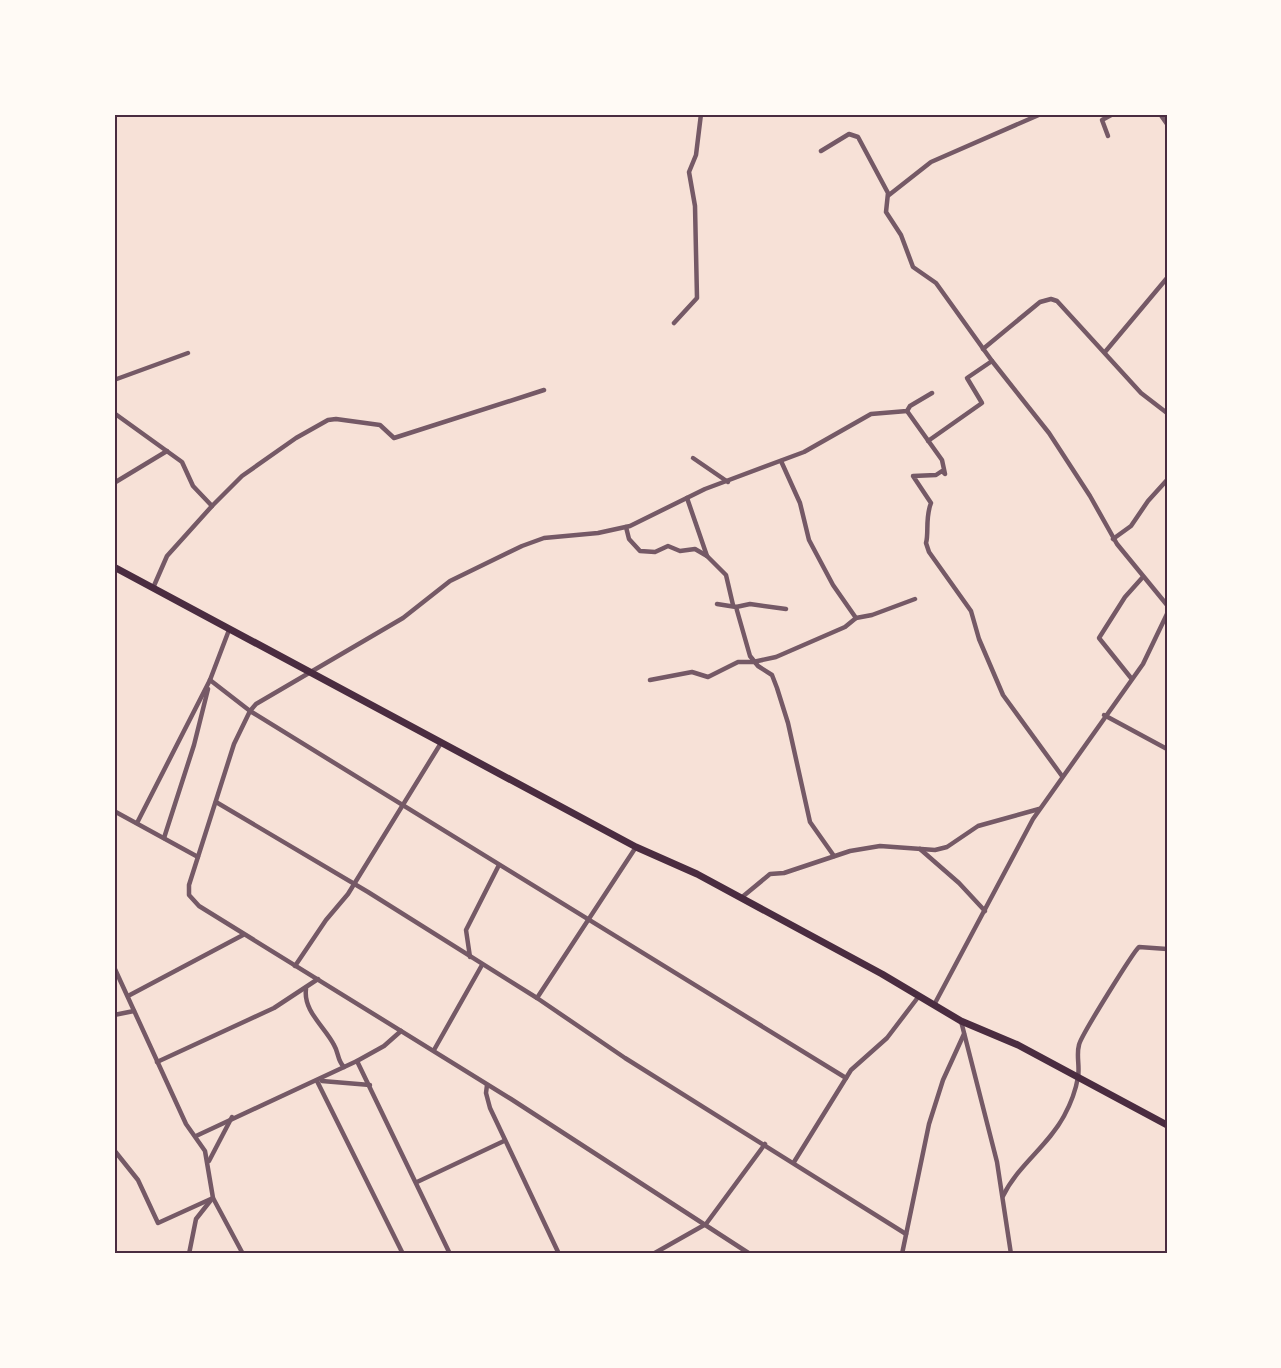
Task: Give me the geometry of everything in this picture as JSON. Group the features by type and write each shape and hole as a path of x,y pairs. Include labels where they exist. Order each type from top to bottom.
{"main road":[{"path":"114,567 636,848 697,874 920,996 961,1021 1018,1045 1167,1125"}],"street":[{"path":"674,323 697,298 695,206 689,172 696,155 701,114"},
{"path":"1020,121 1024,114"},
{"path":"889,195 931,162 1020,121 1041,114"},
{"path":"1108,136 1102,120 1113,114"},
{"path":"1160,114 1167,124"},
{"path":"821,151 849,134 855,134 889,195 886,212 901,236 913,267 936,283 992,361 1049,433 1090,496 1113,539 1142,578 1153,586 1167,605"},
{"path":"1105,352 1167,278"},
{"path":"983,349 1040,302 1051,299 1057,301 1141,393 1167,412"},
{"path":"114,380 188,353"},
{"path":"928,441 982,404 967,378 992,361"},
{"path":"153,588 167,556 212,506 248,472 297,438 330,419 380,425 394,438 544,390"},
{"path":"907,411 910,406 933,393"},
{"path":"907,411 943,462 945,474 942,471 936,475 912,476 931,503 926,525 926,543 973,615 979,639 1003,694 1062,776"},
{"path":"750,1254 434,1050 243,935 199,906 189,895 189,885 234,744 250,711 309,672 339,658 403,618 450,581 522,546 544,538 626,527 705,489 814,447 869,415 907,411"},
{"path":"114,413 185,466 193,486 212,506"},
{"path":"114,483 167,451"},
{"path":"693,458 728,482"},
{"path":"782,460 800,503 808,540 833,585 856,618"},
{"path":"1113,539 1131,526 1149,499 1167,480"},
{"path":"687,498 707,556"},
{"path":"626,527 629,539 640,550 655,552 668,546 680,551 695,549 707,556 726,575 753,662 773,677 788,723 807,812 814,828 834,856"},
{"path":"1131,678 1099,638 1125,597 1142,578"},
{"path":"650,680 692,672 708,677 738,662 753,662 776,657 845,627 856,618 872,615 915,599"},
{"path":"717,603 735,606 750,604 786,609"},
{"path":"934,1005 1039,809 1148,656 1165,626 1167,615"},
{"path":"164,838 211,680 229,630"},
{"path":"211,680 250,711 846,1078"},
{"path":"137,823 211,680"},
{"path":"1104,715 1167,749"},
{"path":"296,966 326,920 345,900 441,743"},
{"path":"216,802 354,883 537,998 625,1058 906,1234"},
{"path":"741,898 770,874 784,873 834,856 880,846 935,850 947,847 978,826 1039,809"},
{"path":"114,811 198,857"},
{"path":"918,847 959,883 985,911"},
{"path":"537,998 636,848"},
{"path":"470,957 466,930 499,865"},
{"path":"128,996 243,935"},
{"path":"1003,1196 1016,1174 1063,1117 1078,1079 1077,1055 1082,1035 1109,996 1131,956 1139,947 1166,948"},
{"path":"434,1050 482,965"},
{"path":"114,967 186,1124 196,1136 209,1161 209,1187 213,1198 243,1254"},
{"path":"157,1062 274,1008 318,979"},
{"path":"306,989 306,999 315,1019 335,1045 339,1062 344,1067"},
{"path":"794,1162 856,1062 872,1053 887,1038 920,996"},
{"path":"114,1015 134,1011"},
{"path":"961,1021 987,1121 1003,1196 1011,1254"},
{"path":"196,1136 357,1061 384,1046 401,1031"},
{"path":"902,1254 929,1124 943,1080 964,1034"},
{"path":"357,1061 450,1254"},
{"path":"317,1081 370,1085"},
{"path":"317,1081 403,1254"},
{"path":"487,1085 490,1108 504,1141 559,1254"},
{"path":"209,1161 232,1118"},
{"path":"417,1182 504,1141"},
{"path":"653,1254 706,1224 765,1144"},
{"path":"114,1150 138,1180 158,1223 213,1198"},
{"path":"189,1254 196,1219 213,1198"}]}
